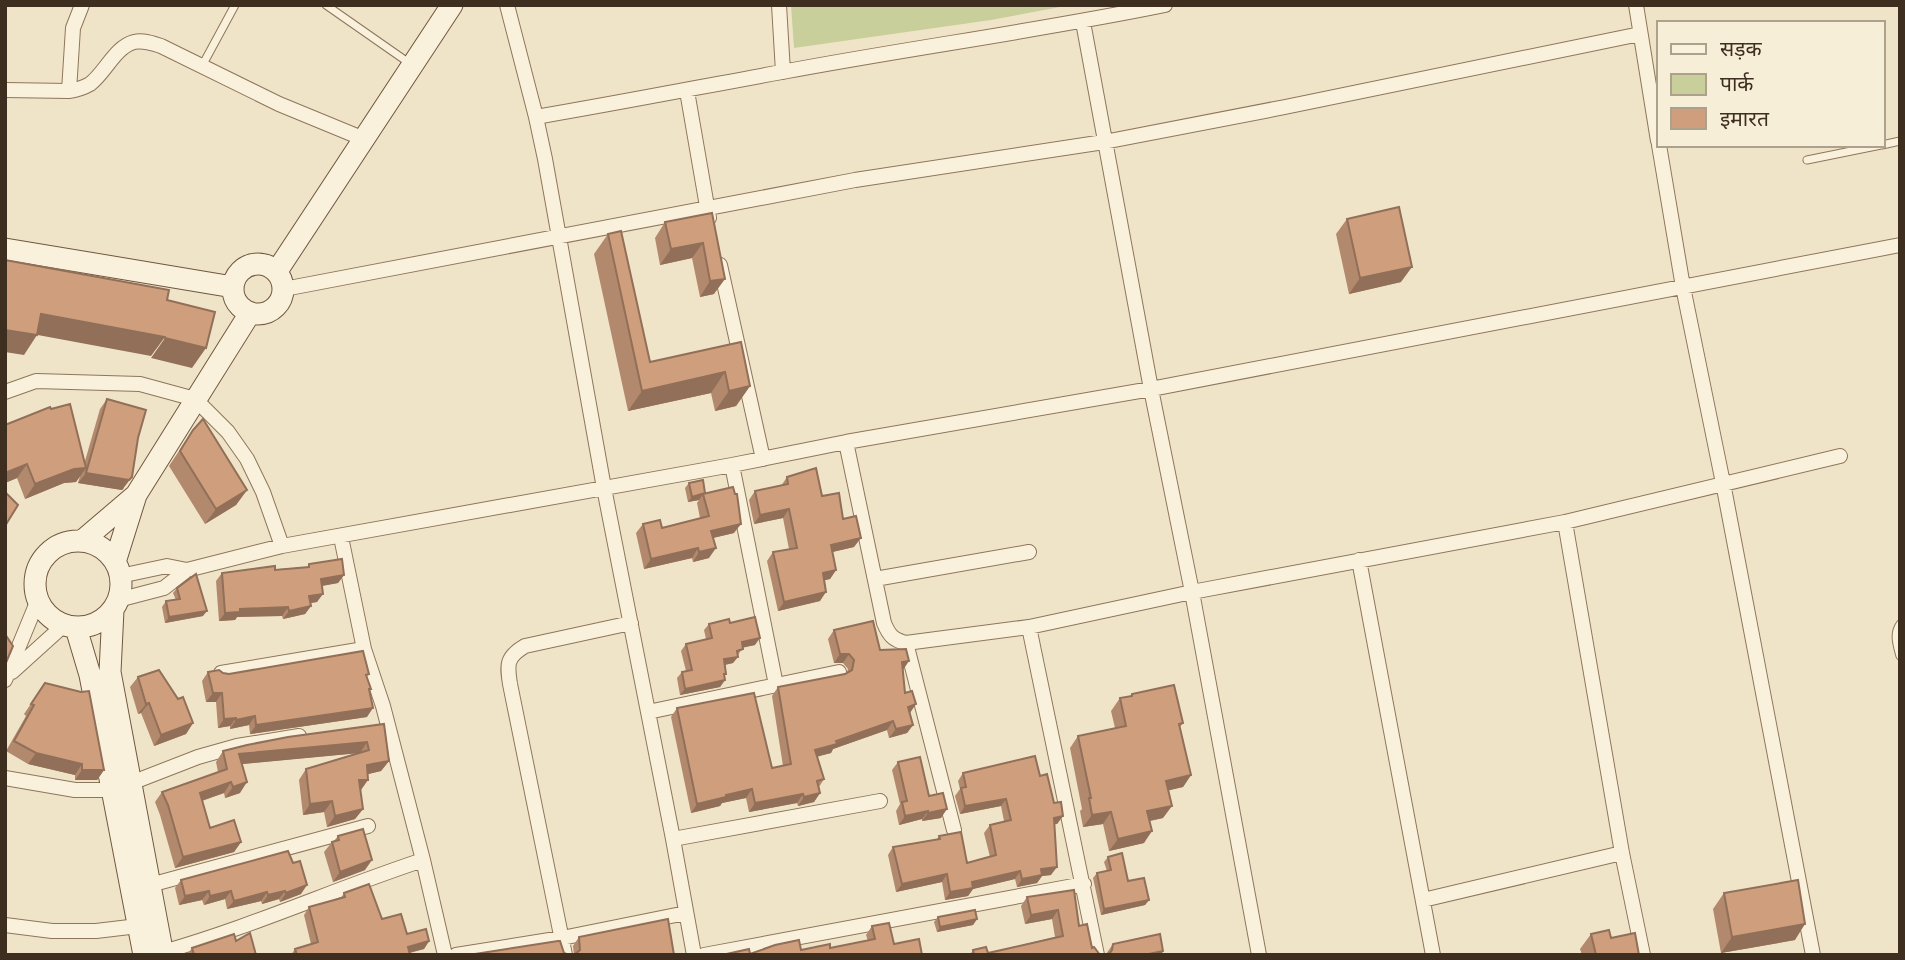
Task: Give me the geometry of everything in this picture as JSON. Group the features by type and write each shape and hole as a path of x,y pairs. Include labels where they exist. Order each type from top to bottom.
{"street":[{"path":"69,91 73,28 82,5"},
{"path":"280,280 364,139 452,5"},
{"path":"507,5 536,117 694,955"},
{"path":"779,5 783,72"},
{"path":"536,117 1083,22 1165,5"},
{"path":"1636,5 1657,132"},
{"path":"1083,22 1259,955"},
{"path":"280,280 558,238 855,180 1104,142 1640,34"},
{"path":"5,90 78,89 90,83 124,47 146,42 161,46 279,104 364,139"},
{"path":"687,91 707,209 763,458"},
{"path":"1660,147 1683,287 1813,955"},
{"path":"118,569 101,547 82,541 60,545 51,550 38,568 35,578 38,600 49,616 70,626 89,626 102,620 116,605 164,588 187,570 282,547 846,442 1151,389 1900,244"},
{"path":"5,249 233,287"},
{"path":"249,265 269,265 280,280 282,299 268,313 258,315 240,307 233,287 235,278 249,265"},
{"path":"157,954 138,926 110,672 116,605 121,588 118,569 136,495 250,313"},
{"path":"5,392 36,381 140,384 195,399 228,432 247,459 263,492 282,547"},
{"path":"846,442 884,624 889,634 906,643 1029,627 1192,592 1564,522 1840,456"},
{"path":"732,465 776,685"},
{"path":"82,541 136,495"},
{"path":"1564,522 1622,853 1643,955"},
{"path":"341,537 381,725 423,860 445,955"},
{"path":"875,579 1028,552"},
{"path":"1359,560 1433,955"},
{"path":"118,569 167,566 187,570"},
{"path":"7,678 38,600"},
{"path":"565,955 509,684 508,666 510,657 525,646 631,623"},
{"path":"7,678 70,626"},
{"path":"70,626 90,675 150,885 157,954"},
{"path":"1029,627 1097,955"},
{"path":"906,643 954,830"},
{"path":"220,673 364,649"},
{"path":"648,712 839,672"},
{"path":"5,778 75,790 122,786 198,757 237,746 306,735"},
{"path":"673,839 880,801"},
{"path":"150,885 368,826"},
{"path":"1423,900 1622,853"},
{"path":"157,954 228,933 423,860"},
{"path":"704,955 1084,884"},
{"path":"456,955 562,938 686,913"},
{"path":"5,925 52,931 96,931 138,926"}],"lane":[{"path":"202,67 235,5"},
{"path":"326,5 412,65"},
{"path":"1807,160 1872,147"},
{"path":"1900,624 1896,639 1900,656"}],"green space":[{"path":"791,5 1071,5 991,20 794,48"}],"building":[{"path":"1399,207 1412,267 1360,278 1347,219"},
{"path":"712,213 725,279 710,281 703,243 671,249 665,222"},
{"path":"621,231 650,362 741,342 750,386 729,391 725,372 642,391 608,234"},
{"path":"5,260 169,290 167,300 215,312 206,348 165,337 41,314 37,335 5,330"},
{"path":"107,399 146,410 138,438 132,477 129,480 86,473"},
{"path":"70,404 86,468 74,469 35,484 27,464 5,473 5,425 50,407 51,409"},
{"path":"203,419 247,490 216,509 180,451"},
{"path":"816,468 822,496 839,493 843,519 856,516 861,538 831,545 836,570 823,573 826,592 784,602 773,552 797,548 789,509 760,515 755,491 788,484 787,477"},
{"path":"703,480 705,493 692,497 689,483"},
{"path":"733,487 737,494 741,524 711,531 716,548 699,552 698,548 651,559 643,524 660,520 662,528 709,516 703,494"},
{"path":"5,492 18,505 5,526"},
{"path":"342,559 344,575 321,579 323,594 309,596 311,606 289,611 288,607 240,609 240,612 225,613 222,573 275,566 275,570 309,567 309,564"},
{"path":"196,574 207,611 169,617 166,601 180,599 177,588"},
{"path":"755,617 760,638 742,642 743,649 737,651 738,657 724,659 725,680 685,689 682,672 692,670 686,644 712,638 709,624 729,619 730,623"},
{"path":"873,621 880,650 906,649 909,661 902,662 905,693 912,691 916,704 908,707 913,725 896,729 893,721 815,750 824,779 817,781 820,793 755,803 752,789 697,804 677,708 754,693 772,768 791,764 778,687 845,674 852,670 854,660 849,654 840,654 834,630"},
{"path":"5,634 13,646 5,665"},
{"path":"363,651 373,708 256,725 255,716 236,720 224,719 222,693 213,693 208,672 219,670 229,674"},
{"path":"159,670 178,699 183,697 193,723 161,735 149,703 146,704 138,677"},
{"path":"45,683 81,692 89,691 104,770 82,770 82,764 36,753 14,741 34,705 31,704"},
{"path":"1174,685 1183,723 1179,724 1191,775 1166,781 1172,806 1147,811 1152,831 1118,839 1111,812 1092,815 1078,736 1126,726 1120,698"},
{"path":"384,724 389,761 367,765 368,780 359,780 363,809 335,816 332,801 310,804 306,769 369,750 367,742 239,754 247,782 233,787 231,782 200,793 210,828 234,820 241,842 183,857 162,792 227,769 223,751 288,737"},
{"path":"1035,756 1040,776 1047,774 1054,803 1061,802 1063,816 1054,818 1057,867 1041,869 1042,875 1022,879 1020,871 972,882 973,888 950,892 947,874 902,884 893,847 940,839 939,836 961,832 967,863 996,855 990,825 1011,820 1006,799 965,806 961,788 966,787 963,773"},
{"path":"920,757 929,796 943,793 947,809 905,816 902,802 907,801 898,762"},
{"path":"363,829 372,860 340,872 332,842 339,840 338,836"},
{"path":"288,851 293,863 300,861 307,885 286,893 268,895 267,892 234,901 231,891 210,896 209,891 185,896 181,880"},
{"path":"1122,853 1128,881 1144,878 1149,900 1104,909 1097,873 1111,870 1108,857"},
{"path":"1798,880 1805,924 1732,937 1724,893"},
{"path":"369,884 382,919 401,914 407,934 426,929 429,941 408,947 410,955 297,955 295,949 318,942 309,907 345,897 344,893"},
{"path":"1074,890 1079,926 1087,924 1092,948 1100,955 974,955 973,950 986,947 988,953 1063,936 1058,910 1031,915 1027,897"},
{"path":"975,910 977,919 940,927 938,917"},
{"path":"668,919 674,955 574,955 580,950 579,937"},
{"path":"889,923 894,944 919,939 922,955 722,955 749,949 750,954 799,940 801,950 830,944 830,948 875,939 872,926"},
{"path":"1609,930 1611,938 1635,933 1639,955 1596,955 1591,934"},
{"path":"250,933 256,955 194,955 192,948 234,934 236,941"},
{"path":"1160,934 1163,951 1144,955 1101,955 1109,954 1113,944"},
{"path":"560,941 564,953 569,955 475,954"}]}
